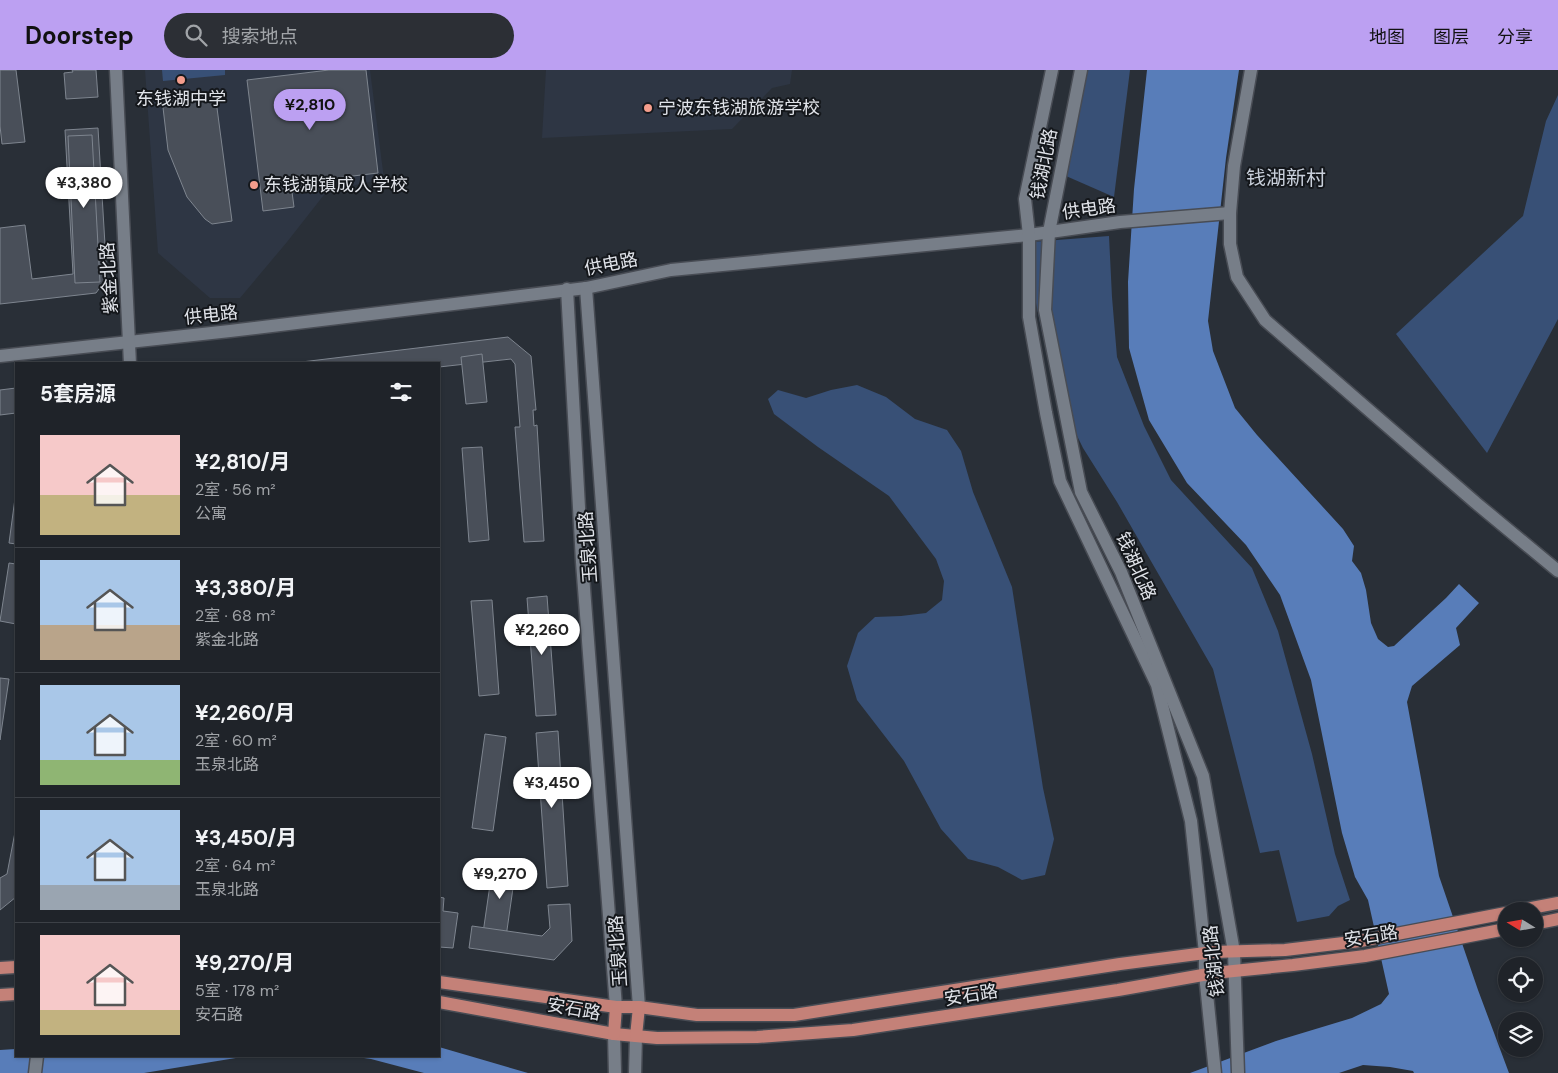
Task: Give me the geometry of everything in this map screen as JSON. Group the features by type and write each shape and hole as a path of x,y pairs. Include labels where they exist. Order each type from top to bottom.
{"main road":[{"path":"1543,905 1558,902"},
{"name":"安石路","path":"440,982 616,1007 639,1007 697,1015 794,1015 1044,975 1205,953 1285,950 1360,940 1498,915"},
{"path":"1543,922 1558,919"},
{"name":"安石路","path":"440,1002 614,1034 656,1038 757,1037 853,1030 1118,990 1205,974 1365,956 1498,930"},
{"path":"0,968 15,967"},
{"path":"0,995 15,994"},
{"name":"玉泉北路","path":"614,1034 616,1007"},
{"name":"玉泉北路","path":"636,1036 639,1007"}],"street":[{"name":"紫金北路","path":"116,70 130,362"},
{"name":"钱湖北路","path":"1052,70 1025,198 1029,235 1029,316 1060,481 1157,684 1190,821 1205,953 1205,974 1215,1073"},
{"name":"钱湖北路","path":"1081,70 1048,232 1045,310 1081,492 1121,572 1203,776 1234,952 1238,1073"},
{"path":"1251,70 1234,166 1230,213 1230,244 1237,278 1265,320 1468,497 1558,571"},
{"name":"供电路","path":"0,356 230,331 586,288 671,270 1029,235 1120,222 1230,213"},
{"name":"玉泉北路","path":"586,288 639,1007"},
{"name":"玉泉北路","path":"567,289 582,562 616,1007"},
{"name":"玉泉北路","path":"614,1034 615,1073"},
{"name":"玉泉北路","path":"635,1073 636,1036"},
{"path":"35,1073 37,1057"}],"shaded area":[{"name":"东钱湖镇成人学校","path":"145,70 370,70 384,179 327,191 240,298 210,298 158,253"},
{"path":"162,70 225,70 225,75 163,81"},
{"name":"宁波东钱湖旅游学校","path":"546,70 792,70 790,84 772,88 732,129 542,138"},
{"path":"1088,70 1130,70 1114,197 1066,176"},
{"path":"1147,70 1239,70 1226,158 1208,321 1213,351 1235,408 1257,435 1343,529 1354,546 1352,561 1361,573 1366,590 1371,623 1378,639 1388,647 1394,646 1459,584 1479,603 1456,628 1460,645 1412,686 1407,702 1439,876 1498,1044 1498,1057 1503,1057 1509,1073 1414,1073 1413,1071 1390,1067 1363,1065 1339,1073 1190,1073 1276,1041 1352,1018 1381,1004 1389,994 1368,900 1355,877 1342,833 1311,680 1280,595 1246,545 1187,483 1149,420 1129,348 1128,282 1134,189"},
{"path":"1558,95 1558,319 1487,453 1396,334 1523,216 1546,121"},
{"path":"1109,236 1117,357 1144,426 1171,480 1252,568 1278,631 1312,754 1335,854 1350,900 1338,906 1329,916 1297,922 1279,850 1260,853 1213,669 1117,502 1083,448 1054,389 1036,303 1031,242"},
{"path":"857,385 886,397 915,419 947,430 961,451 973,492 1012,587 1043,788 1054,839 1045,875 1022,880 998,867 968,859 941,829 904,761 857,700 847,666 858,633 875,617 926,613 942,600 944,581 936,559 889,496 774,414 768,399 778,390 806,398 831,390"},
{"path":"440,1047 528,1073 424,1073 357,1057 440,1057"},
{"path":"15,1049 15,1057 242,1057 144,1073 0,1073 0,1050"}],"building":[{"path":"0,70 16,70 25,142 2,144 0,126"},
{"path":"72,70 96,70 98,97 66,99 64,73 73,72"},
{"path":"329,70 366,70 378,173 311,181 312,190 292,192 294,207 263,211 247,80"},
{"path":"215,93 232,221 212,224 205,219 187,197 168,150 162,99"},
{"path":"98,128 107,278 96,293 0,304 0,228 25,225 32,279 73,274 65,130"},
{"path":"92,135 100,282 75,283 68,136"},
{"path":"508,337 531,356 536,410 533,410 534,426 537,425 544,541 524,542 515,427 520,427 515,364 511,359 440,367 440,362 302,362"},
{"path":"482,354 487,402 466,404 461,357"},
{"path":"15,388 15,413 0,415 0,390"},
{"path":"482,447 489,540 469,542 462,448"},
{"path":"15,498 15,544 9,543"},
{"path":"9,563 15,564 15,624 0,621"},
{"path":"547,596 556,715 536,716 527,598"},
{"path":"492,600 499,694 479,696 471,601"},
{"path":"0,678 9,679 0,740"},
{"path":"558,731 568,886 547,888 536,733"},
{"path":"485,734 506,737 493,831 472,828"},
{"path":"15,832 15,898 0,910 0,878 7,874"},
{"path":"493,864 516,867 506,937 483,933"},
{"path":"440,897 444,898 443,911 458,913 453,948 440,947"},
{"path":"570,904 572,941 554,960 469,948 472,926 542,936 550,928 548,905"}],"place":[{"name":"东钱湖中学","path":"181,80"},
{"name":"宁波东钱湖旅游学校","path":"648,108"},
{"name":"东钱湖镇成人学校","path":"254,185"}],"district":[{"name":"钱湖新村","path":"1286,178"}]}
